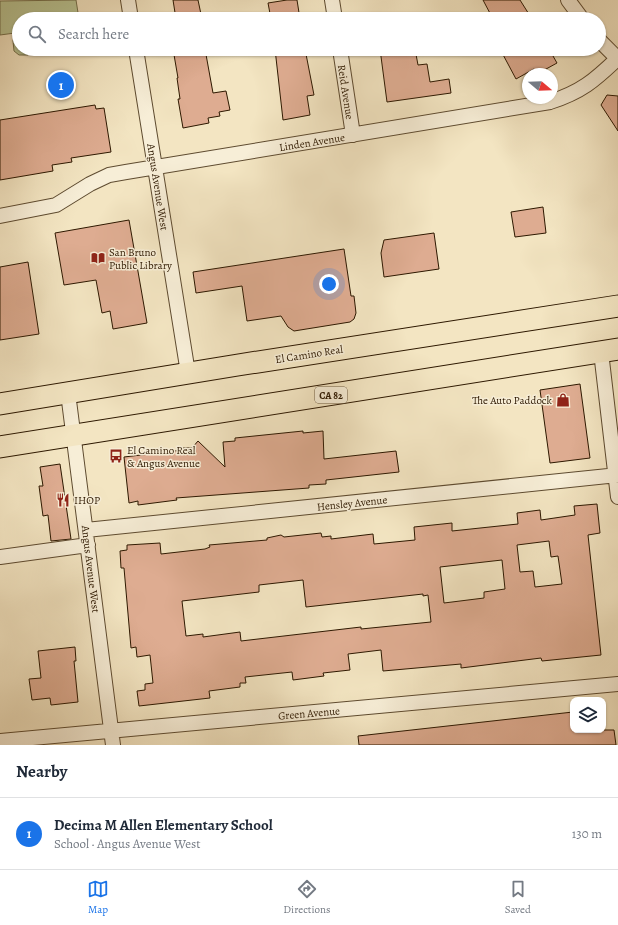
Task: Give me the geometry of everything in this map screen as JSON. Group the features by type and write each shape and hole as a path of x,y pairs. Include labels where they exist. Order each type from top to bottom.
{"main road":[{"name":"El Camino Real","path":"0,404 618,306"},
{"name":"CA 82","path":"0,447 610,350"}],"street":[{"path":"128,0 130,12"},
{"path":"332,0 334,12"},
{"path":"568,0 577,12"},
{"path":"606,47 618,58"},
{"name":"Angus Avenue West","path":"137,56 188,373"},
{"name":"Reid Avenue","path":"341,56 353,135"},
{"name":"Linden Avenue","path":"0,216 56,205 90,184 109,175 550,102 572,95 593,82 618,58"},
{"path":"610,350 618,498"},
{"name":"Angus Avenue West","path":"68,393 113,745"},
{"name":"Hensley Avenue","path":"86,530 617,475"},
{"path":"0,557 88,545"},
{"name":"Green Avenue","path":"0,741 618,684"}],"green space":[{"path":"76,0 78,12 12,12 12,33 0,35 0,1"}],"building":[{"path":"173,0 198,0 201,12 175,12"},
{"path":"297,0 299,12 270,12 268,3"},
{"path":"483,0 520,0 528,12 489,12"},
{"path":"174,56 206,56 213,93 226,91 230,110 219,112 220,116 208,118 209,123 183,128 178,99 180,99"},
{"path":"276,56 306,56 314,95 307,96 310,115 283,120"},
{"path":"381,56 416,56 418,65 427,64 430,82 449,79 451,93 387,102"},
{"path":"504,56 553,56 557,63 548,68 522,68 522,76 516,79"},
{"path":"607,95 618,96 618,131 601,105"},
{"path":"95,105 96,109 104,108 111,152 71,158 72,162 52,165 53,171 0,180 0,120"},
{"path":"543,207 546,233 515,237 511,212"},
{"name":"San Bruno Public Library","path":"129,220 147,323 113,329 110,311 102,313 96,280 64,285 55,233"},
{"path":"434,233 439,269 384,277 381,253 384,240"},
{"path":"344,249 351,296 354,296 356,313 354,319 350,322 294,331 288,327 281,316 247,321 242,286 196,293 193,272"},
{"path":"28,262 39,334 0,340 0,267"},
{"path":"580,384 590,458 550,463 540,390"},
{"path":"303,431 303,433 323,431 324,459 396,451 399,472 326,480 326,484 309,485 309,488 176,498 177,500 138,505 138,501 129,503 124,457 183,450 183,448 192,448 198,441 225,467 223,442 235,441 235,438"},
{"path":"60,464 71,539 51,541 48,515 43,516 39,486 43,486 40,467"},
{"path":"597,504 600,533 588,535 601,655 542,661 541,658 461,668 461,664 383,671 381,650 348,654 350,670 323,673 324,676 293,680 292,672 245,677 246,683 240,683 240,687 209,691 210,698 139,706 137,691 145,690 145,684 153,683 150,655 137,657 136,647 131,648 124,568 121,568 120,551 127,550 127,545 160,543 161,554 205,549 210,547 209,545 267,540 267,538 281,535 284,537 321,533 322,537 331,536 331,539 373,534 374,544 415,540 414,527 452,523 452,531 518,524 517,513 540,510 541,520 575,515 574,506","holes":["549,541 551,557 558,556 562,584 535,587 533,571 520,572 517,545","502,560 505,589 484,592 484,598 444,603 440,567","303,580 306,607 423,594 423,596 428,595 431,622 361,629 361,627 241,641 240,632 203,637 203,634 186,636 182,601 259,592 259,585"]},
{"path":"75,647 76,661 74,661 78,702 51,705 50,698 32,700 29,679 41,678 38,651"},
{"path":"570,712 570,733 606,733 606,730 614,730 616,745 359,745 358,736"}],"place":[{"name":"Decima M Allen Elementary School","path":"61,85"},
{"name":"San Bruno Public Library","path":"98,258"},
{"name":"The Auto Paddock","path":"563,400"},
{"name":"El Camino Real & Angus Avenue","path":"116,456"},
{"name":"IHOP","path":"63,500"}]}
